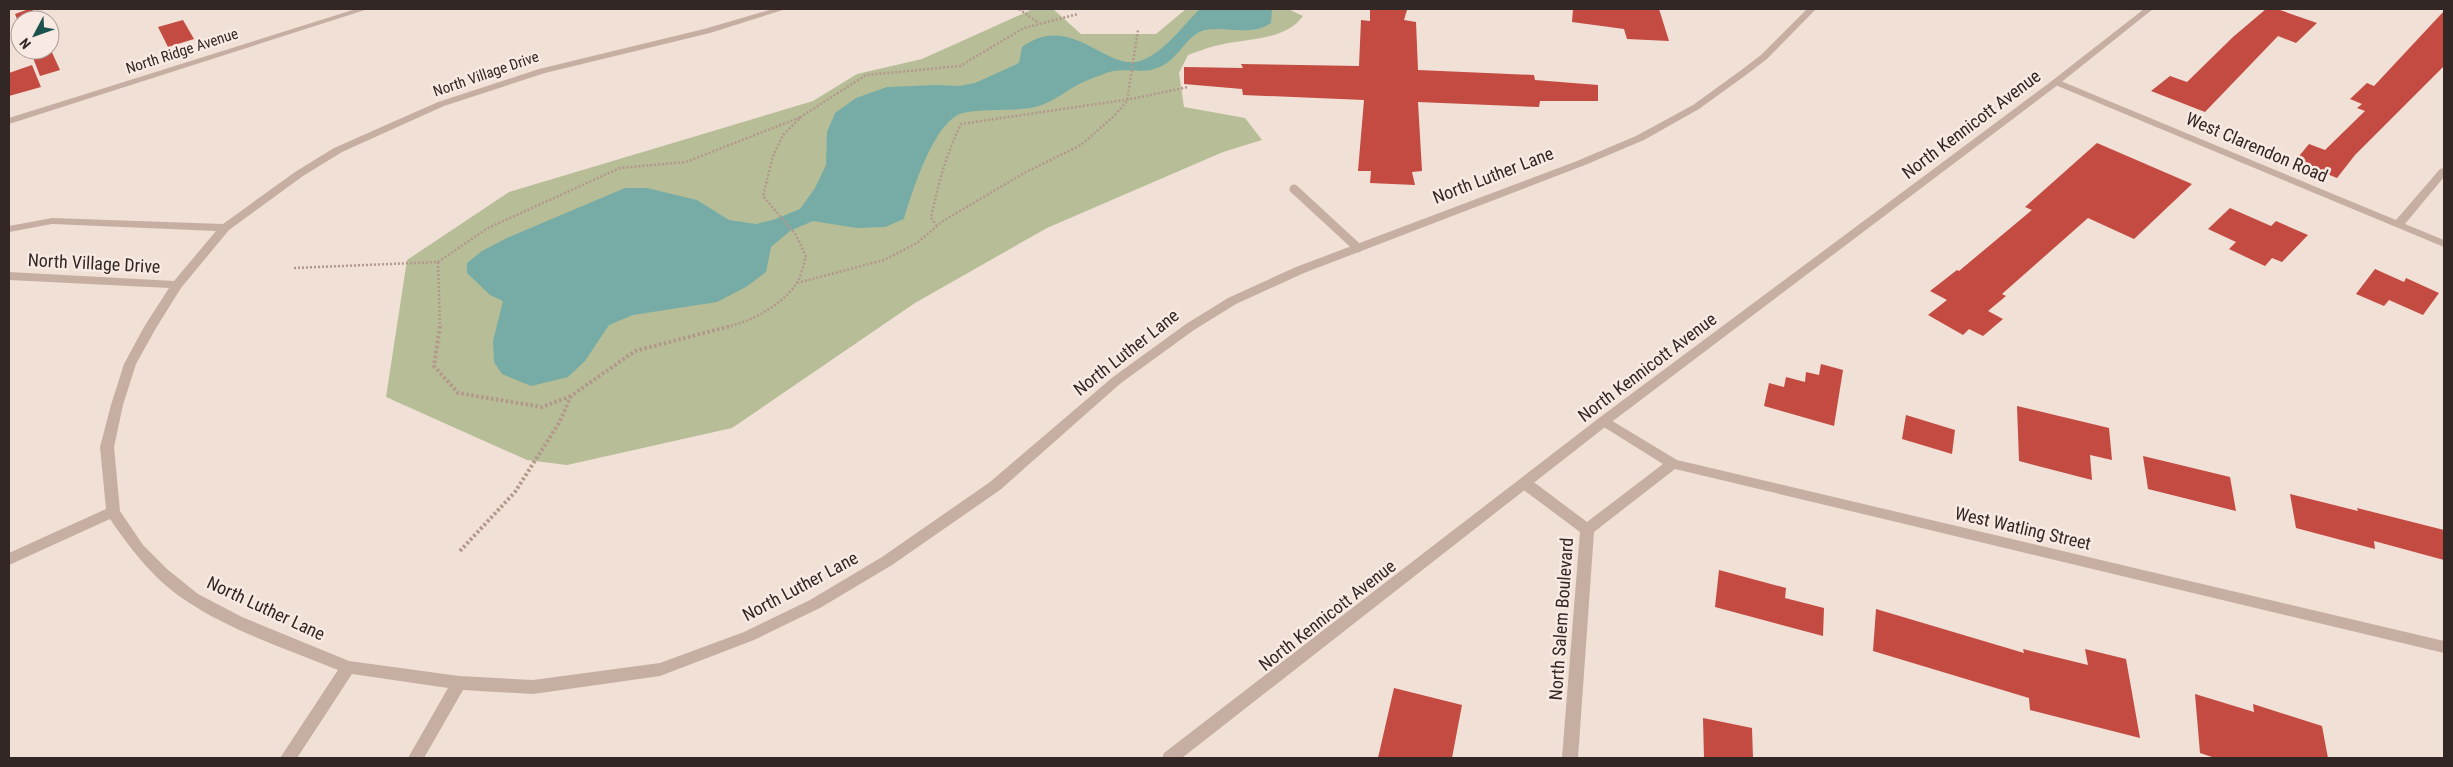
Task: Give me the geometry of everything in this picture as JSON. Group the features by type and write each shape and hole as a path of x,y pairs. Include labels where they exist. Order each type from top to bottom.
{"street":[{"name":"North Ridge Avenue","path":"9,121 364,9"},
{"name":"North Village Drive","path":"113,512 108,447 117,405 130,364 150,327 177,285 225,228 299,174 338,150 441,104 526,75 708,31 782,9"},
{"name":"North Luther Lane","path":"113,512 138,549 162,573 193,598 237,621 348,667 459,683 533,687 660,669 749,636 815,604 861,577 960,511 1031,456 1117,380 1190,327 1258,288 1581,163 1660,128 1721,90 1757,62 1812,9"},
{"name":"North Kennicott Avenue","path":"1170,758 1526,484 1604,421 2056,82 2150,9"},
{"name":"West Clarendon Road","path":"2056,82 2444,244"},
{"path":"2398,225 2444,171"},
{"name":"North Village Drive","path":"9,229 52,221 225,228"},
{"name":"North Village Drive","path":"9,276 177,285"},
{"name":"West Watling Street","path":"1604,421 1673,464 2444,647"},
{"path":"1587,530 1673,464"},
{"name":"North Salem Boulevard","path":"1526,484 1587,530 1570,758"},
{"path":"9,559 113,512"},
{"path":"288,758 348,667"},
{"path":"416,758 459,683"}],"lane":[{"path":"1294,189 1358,248"}],"path":[{"path":"1019,9 1040,24"},
{"path":"294,268 438,262 488,228 620,168 686,162 802,116 866,75 960,66 1024,28 1078,14"},
{"path":"797,283 884,260 917,242 937,226 1024,173 1081,145 1114,116 1127,101 1136,54 1138,30"},
{"path":"937,226 931,218 935,200 951,143 961,124 1076,106 1127,101 1188,87"},
{"path":"438,262 441,322 434,366 458,393 542,407 572,396 635,351 748,322 776,303 797,283 806,257 796,236 763,196 773,156 784,134 802,116"},
{"path":"460,552 515,492 560,423 572,396"}],"green space":[{"path":"1033,9 1053,9 1081,34 1156,34 1186,9 1288,9 1303,16 1285,31 1274,35 1226,43 1188,55 1179,73 1184,107 1245,118 1262,140 1223,152 1047,228 915,303 732,428 567,465 527,460 386,397 407,260 509,192 813,101 857,74 922,59"}],"water":[{"path":"1200,9 1272,9 1271,23 1263,27 1247,30 1205,30 1198,33 1175,56 1160,67 1146,71 1113,71 1081,83 1043,105 963,113 952,118 934,143 926,159 904,219 885,227 857,228 813,221 790,231 771,247 766,272 746,287 717,302 633,315 609,325 585,361 568,377 531,386 502,374 494,362 493,341 503,301 490,295 467,273 467,263 482,251 507,238 625,188 647,188 697,200 729,220 756,224 773,220 800,209 815,188 826,165 827,132 835,113 856,98 887,87 959,86 975,83 1019,63 1022,47 1040,38 1056,36 1072,39 1127,62 1140,61 1165,46"}],"building":[{"path":"1573,9 1659,9 1669,41 1627,39 1624,29 1572,22"},
{"path":"2266,9 2277,9 2317,23 2296,43 2278,36 2205,112 2151,91 2170,76 2187,82 2233,37"},
{"path":"1370,10 1407,10 1404,20 1416,22 1418,70 1534,75 1535,80 1598,85 1598,101 1540,101 1539,107 1418,102 1422,171 1412,172 1415,185 1370,183 1371,171 1358,171 1364,100 1243,95 1242,89 1184,84 1184,67 1243,68 1241,64 1359,66 1361,20 1370,21"},
{"path":"2444,11 2444,66 2355,155 2337,178 2295,161 2309,144 2325,150 2365,111 2357,108 2362,104 2350,99 2367,83 2374,86"},
{"path":"183,20 194,39 168,47 158,27"},
{"path":"34,60 55,60 60,70 40,76"},
{"path":"32,65 41,87 9,96 9,73"},
{"path":"2097,143 2192,184 2134,239 2088,218 2002,294 2006,296 1988,311 2003,319 1983,336 1969,329 1963,335 1928,315 1947,300 1930,291 1957,270 1959,271 2032,210 2025,207"},
{"path":"2230,208 2271,226 2276,221 2308,235 2282,262 2272,258 2265,266 2229,249 2236,242 2208,229"},
{"path":"2375,269 2404,282 2406,278 2439,293 2423,315 2389,300 2384,306 2356,294"},
{"path":"1821,364 1843,370 1834,426 1764,406 1769,383 1784,387 1786,377 1805,382 1806,372 1819,375"},
{"path":"2017,406 2109,428 2112,460 2090,455 2092,480 2019,461"},
{"path":"1906,415 1955,430 1952,454 1902,439"},
{"path":"2143,456 2230,477 2236,511 2148,489"},
{"path":"2290,494 2358,511 2357,508 2444,530 2444,560 2374,541 2375,549 2296,528"},
{"path":"1719,570 1786,588 1785,598 1824,608 1823,636 1715,607"},
{"path":"1876,609 2024,653 2023,649 2088,665 2085,649 2126,659 2140,738 2030,710 2029,698 1873,651"},
{"path":"1394,688 1462,705 1452,758 1378,758"},
{"path":"2195,694 2254,712 2253,704 2322,726 2328,758 2215,758 2200,753"},
{"path":"1703,718 1752,728 1753,758 1704,758"}]}
